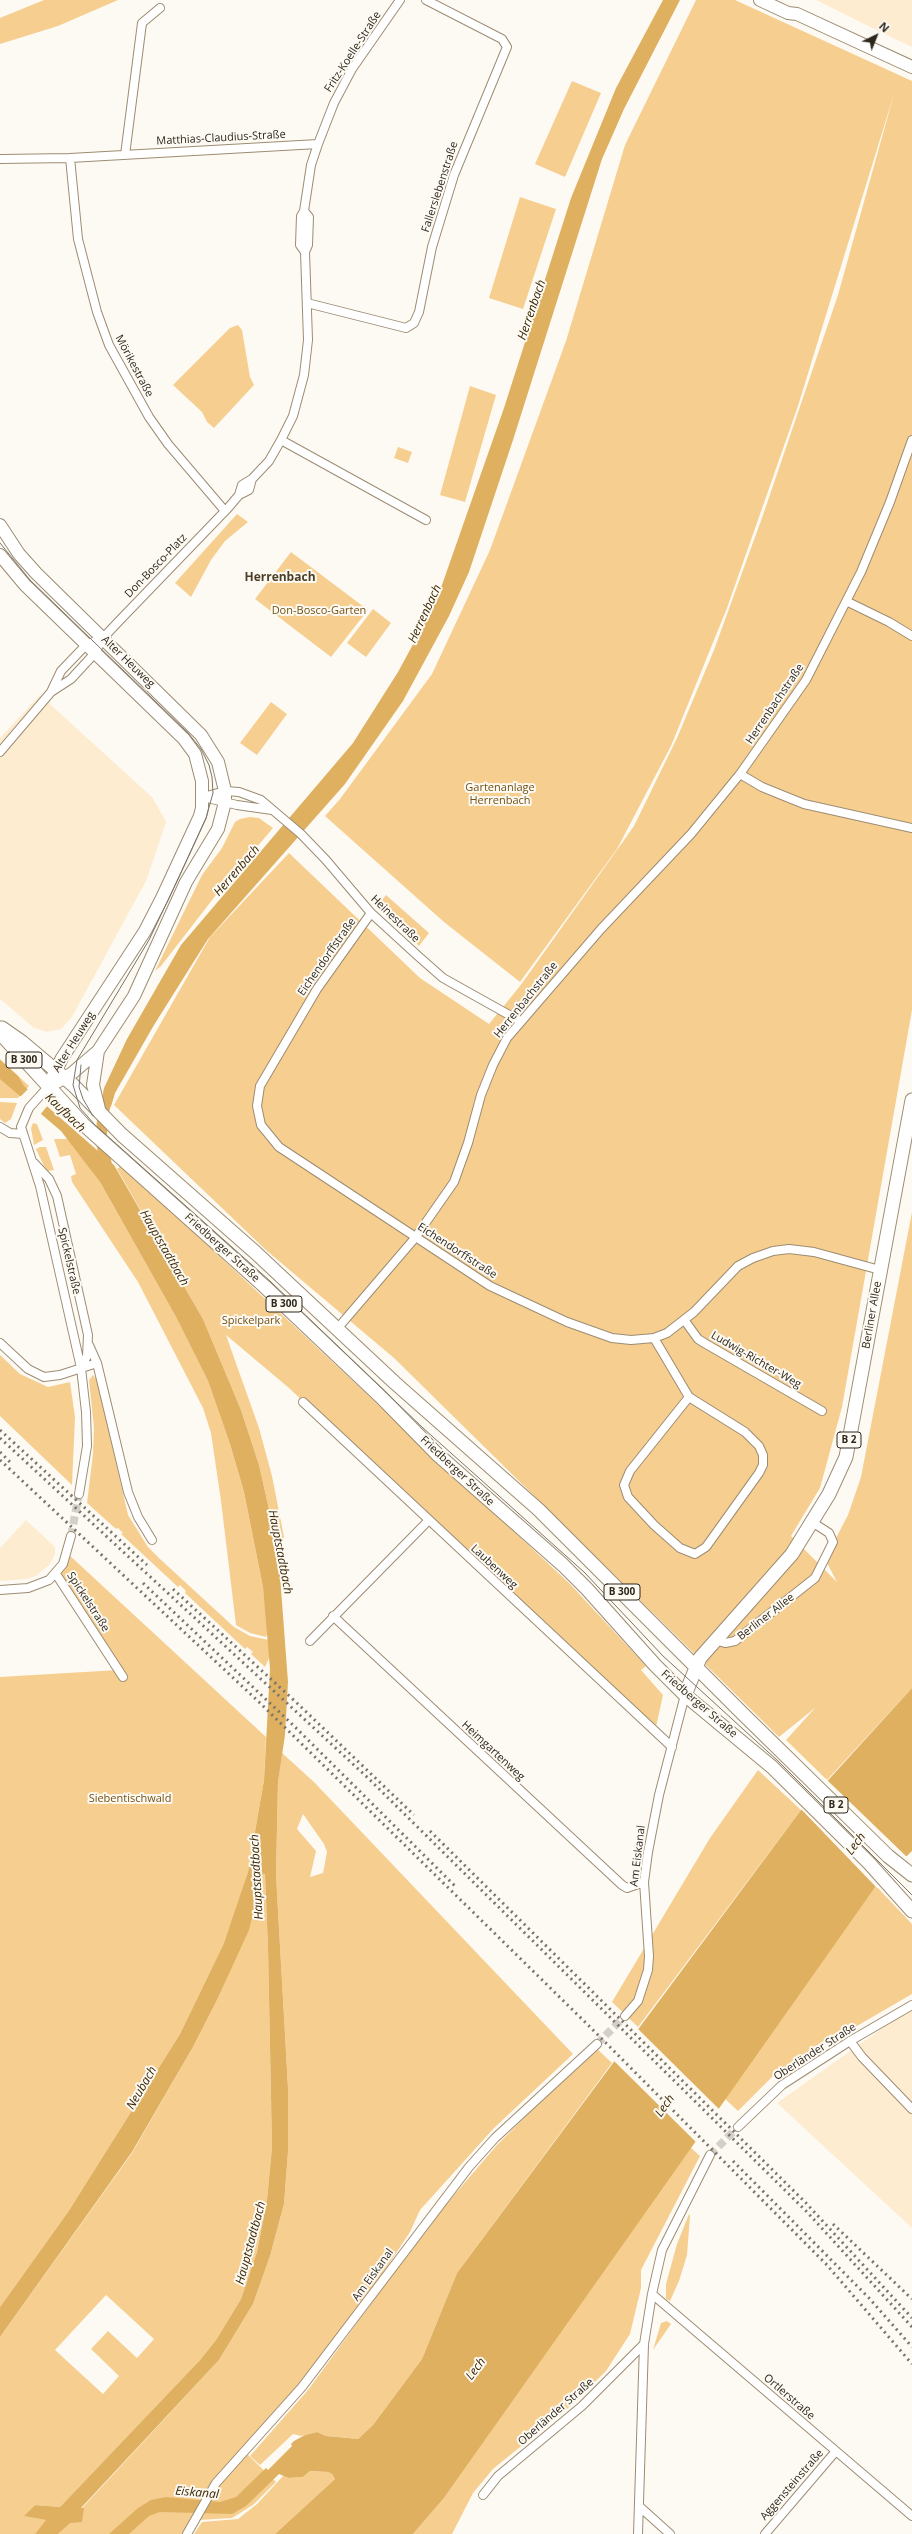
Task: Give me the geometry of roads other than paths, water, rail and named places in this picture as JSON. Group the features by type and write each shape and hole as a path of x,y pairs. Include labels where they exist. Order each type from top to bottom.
{"main road":[{"name":"Friedberger Straße","path":"0,1027 22,1042 91,1098 100,1113 117,1130 256,1253 394,1383 540,1510 696,1667 888,1856 912,1875"},
{"name":"Friedberger Straße","path":"0,1033 44,1091 264,1286 381,1397 437,1454 563,1565 685,1695 772,1767 869,1863 912,1910"},
{"name":"Berliner Allee","path":"685,1695 696,1667 715,1640 792,1554 829,1494 846,1457 912,1100"}],"street":[{"name":"Fritz-Koelle-Straße","path":"226,511 239,495 242,485 252,480 269,460 293,416 304,375 308,340 304,252 308,245 309,217 304,211 311,165 334,103 352,70 400,0"},
{"name":"Fallerslebenstraße","path":"307,303 406,328 414,323 419,312 432,247 454,175 507,47 502,39 426,0"},
{"path":"760,0 788,13 797,14 912,67"},
{"path":"778,0 791,6 797,14"},
{"path":"125,154 142,23 160,8"},
{"name":"Matthias-Claudius-Straße","path":"0,159 70,158 318,144"},
{"name":"Mörikestraße","path":"70,158 78,239 97,312 109,345 153,422 203,487 226,511"},
{"path":"281,440 426,520"},
{"name":"Herrenbachstraße","path":"337,1329 415,1238 454,1182 493,1065 507,1038 601,928 691,834 740,774 806,680 848,602 890,502 912,440"},
{"name":"Don-Bosco-Platz","path":"103,638 226,511"},
{"name":"Alter Heuweg","path":"0,524 19,554 36,573 201,735 218,762 224,802 216,832 186,882 134,996 98,1052 60,1074"},
{"name":"Alter Heuweg","path":"0,555 25,585 184,739 195,754 199,766 203,797 201,811 196,827 145,931 60,1074 44,1091"},
{"path":"848,602 889,622 912,636"},
{"path":"0,752 51,692 61,671 86,644 103,638"},
{"path":"51,692 71,679 95,653 103,638"},
{"path":"740,774 762,787 804,804 912,828"},
{"name":"Heinestraße","path":"224,802 249,795 262,800 301,834 326,860 371,913 443,978 520,1022"},
{"name":"Heinestraße","path":"203,797 273,810"},
{"path":"201,811 210,804 215,804 222,809 224,802"},
{"name":"Eichendorffstraße","path":"371,913 317,989 267,1072 258,1093 258,1114 261,1125 279,1147 490,1286 567,1322 612,1338 631,1340 654,1338 667,1333 685,1321 738,1266 752,1258 773,1251 789,1249 814,1252 880,1270"},
{"path":"91,1098 94,1070 98,1052"},
{"name":"Spickelstraße","path":"44,1091 29,1108 21,1128 40,1186 81,1368 86,1412 87,1446 79,1494"},
{"path":"0,1127 10,1133 23,1134"},
{"name":"Spickelstraße","path":"32,1160 49,1179 57,1196 88,1346 97,1363 128,1492 138,1517 152,1540"},
{"name":"Ludwig-Richter-Weg","path":"685,1321 692,1332 706,1344 822,1411"},
{"path":"654,1338 689,1397 746,1432 759,1446 763,1455 763,1465 759,1473 706,1548 695,1554 680,1548 654,1525 628,1498 624,1485 630,1471 689,1397"},
{"path":"0,1343 28,1369 44,1377 52,1378 97,1363"},
{"name":"Spickelstraße","path":"81,1368 88,1346"},
{"name":"Laubenweg","path":"303,1402 672,1747"},
{"path":"310,1641 429,1520"},
{"name":"Berliner Allee","path":"715,1640 730,1642 735,1641 815,1578 833,1542 829,1533 812,1522"},
{"name":"Spickelstraße","path":"71,1536 65,1558 56,1574 123,1677"},
{"path":"0,1590 28,1588 40,1585 56,1574"},
{"name":"Heimgartenweg","path":"333,1616 622,1885 627,1888 644,1882"},
{"name":"Am Eiskanal","path":"625,2016 638,2001 648,1970 650,1956 644,1882 656,1808 685,1695"},
{"name":"Oberländer Straße","path":"738,2127 782,2085 850,2040 912,2005"},
{"path":"850,2040 862,2057 912,2109"},
{"name":"Am Eiskanal","path":"186,2534 216,2483 302,2387 469,2167 495,2138 597,2044"},
{"path":"638,2534 644,2344 652,2294 662,2250 710,2155"},
{"name":"Ortlerstraße","path":"652,2294 912,2516"},
{"name":"Oberländer Straße","path":"483,2495 498,2476 582,2406 644,2344"},
{"name":"Aggensteinstraße","path":"765,2534 836,2451"},
{"path":"640,2507 670,2534"}],"water":[{"path":"663,0 680,0 624,109 602,159 513,440 469,572 449,616 403,701 345,784 208,939 154,1025 115,1093 111,1106 103,1093 104,1088 127,1039 181,945 353,743 398,672 436,602 504,408 571,198 616,88"},
{"name":"Hauptstadtbach","path":"0,1060 18,1076 24,1086 114,1165 203,1319 241,1410 259,1465 278,1549 288,1682 285,1735 278,1782 276,1875 288,2088 288,2152 284,2204 270,2256 253,2304 219,2360 81,2508 84,2508 82,2522 70,2523 58,2534 35,2534 46,2520 24,2516 35,2505 60,2507 200,2360 216,2340 241,2299 257,2252 267,2200 272,2147 265,1874 263,1874 249,1930 217,2000 193,2047 132,2152 0,2337 0,2307 68,2212 180,2034 224,1943 248,1872 264,1780 270,1669 263,1587 244,1492 230,1444 208,1381 176,1317 100,1182 61,1131 0,1079"},
{"name":"Lech","path":"912,1688 912,1851 876,1886 444,2498 413,2534 275,2534 335,2479 332,2474 328,2472 310,2471 303,2477 289,2478 279,2474 246,2506 232,2514 160,2512 149,2516 129,2534 109,2534 138,2508 151,2500 166,2497 220,2502 236,2497 266,2468 268,2470 292,2446 291,2444 294,2441 305,2435 317,2432 326,2436 358,2439 373,2425 422,2359 457,2273 801,1810"}],"waterway":[{"name":"Herrenbach","path":"108,1172 101,1140 103,1113 111,1087"}],"tunnel":[{"path":"71,1536 79,1494"},
{"path":"597,2044 625,2016"},
{"path":"710,2155 738,2127"}],"tram line":[{"path":"0,543 30,580 188,733 201,749 209,765 212,777 213,793 206,818 149,940 77,1060 73,1085 80,1108 95,1125 270,1281 423,1428 584,1572 663,1656 778,1761 912,1895"},
{"path":"81,1065 79,1087 83,1099 93,1116"}],"railway":[{"path":"0,1430 147,1565"},
{"path":"0,1438 368,1778 807,2212 912,2327"},
{"path":"0,1452 10,1462"},
{"path":"0,1460 259,1702 588,2025 827,2265 912,2364"},
{"path":"143,1583 293,1725 456,1887"},
{"path":"173,1589 298,1704 414,1815"},
{"path":"430,1831 806,2203 912,2318"},
{"path":"733,2161 869,2298 912,2347"},
{"path":"833,2224 912,2299"}],"district":[{"name":"Herrenbach","path":"280,578"}],"park label":[{"name":"Don-Bosco-Garten","path":"319,611"},
{"name":"Gartenanlage Herrenbach","path":"500,794"},
{"name":"Spickelpark","path":"251,1321"},
{"name":"Siebentischwald","path":"130,1799"}],"water label":[{"name":"Kaufbach","path":"65,1113"},
{"name":"Neubach","path":"142,2088"},
{"name":"Eiskanal","path":"197,2493"}]}
